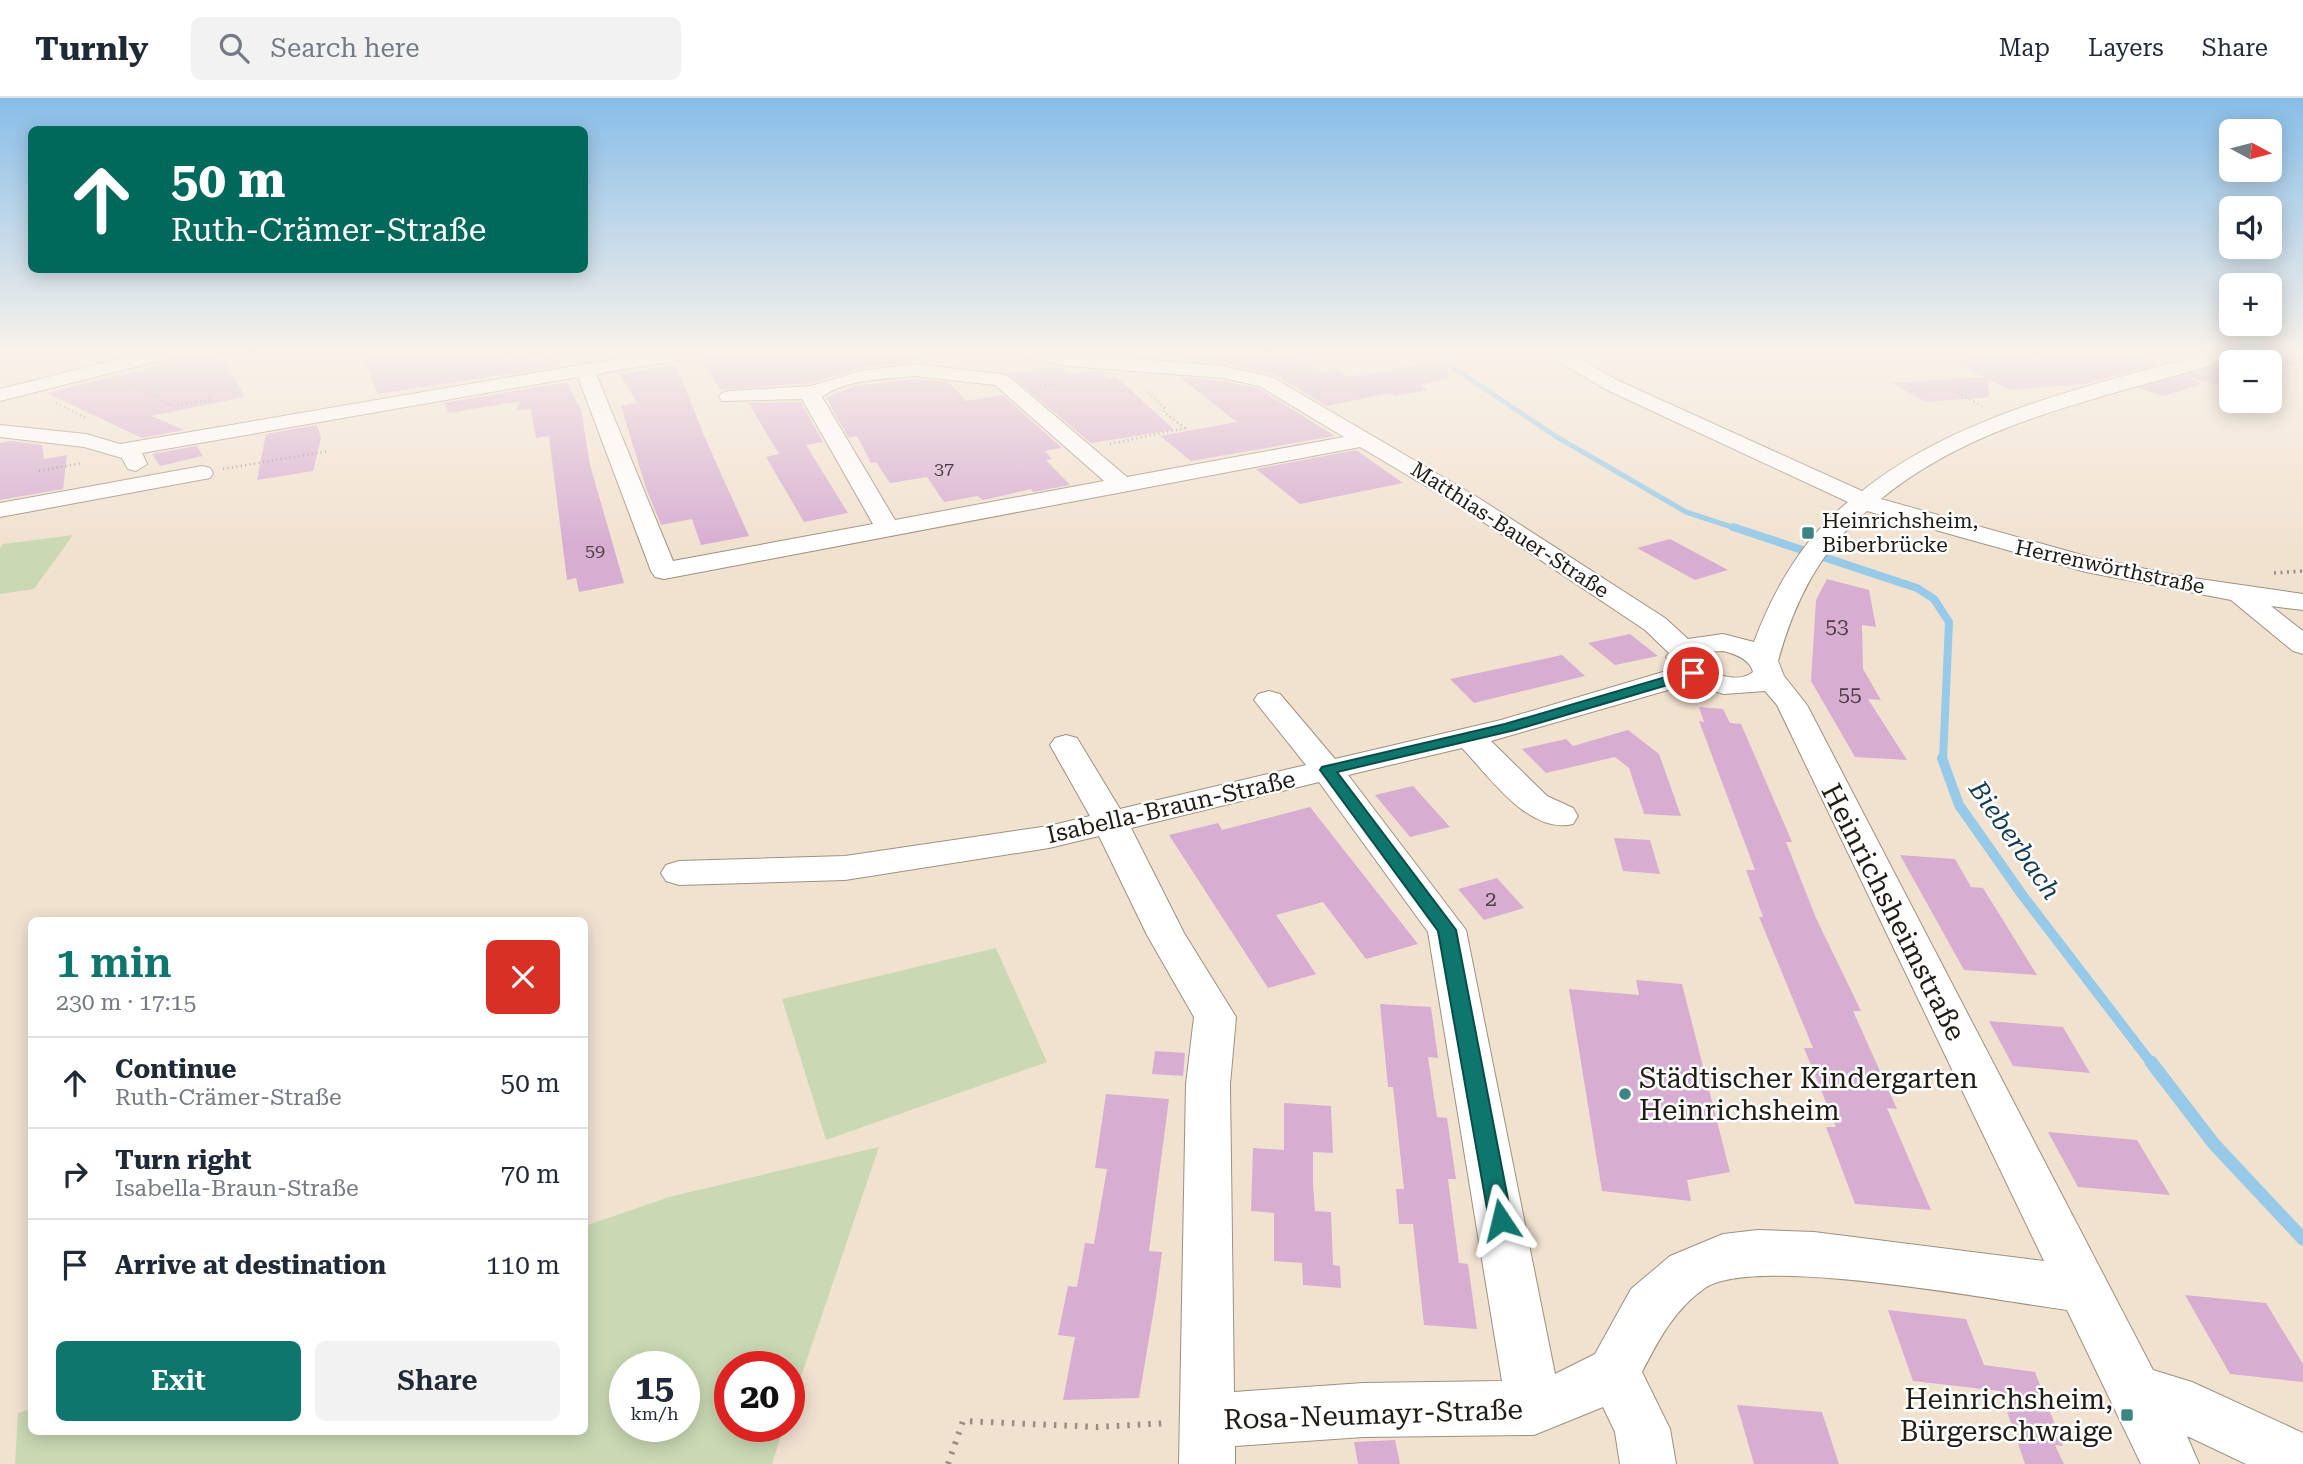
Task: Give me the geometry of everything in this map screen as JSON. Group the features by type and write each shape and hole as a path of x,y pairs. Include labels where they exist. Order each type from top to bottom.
{"street":[{"path":"122,450 317,417"},
{"path":"603,417 664,572 887,527 1123,486 1366,439"},
{"path":"823,417 887,527"},
{"path":"1044,417 1123,486"},
{"name":"Matthias-Bauer-Straße","path":"1327,417 1469,502 1631,608 1670,635 1688,662"},
{"name":"Herrenwörthstraße","path":"1681,417 1862,500 1920,521 2009,545 2179,584 2239,593 2303,645"},
{"path":"1732,686 1757,684 1766,667 1777,620 1812,554 1862,500 1943,450 2023,417"},
{"path":"0,430 86,441 122,450 131,454 146,483"},
{"path":"0,510 202,473"},
{"path":"2239,593 2303,602"},
{"name":"Matthias-Bauer-Straße","path":"1631,608 1721,643"},
{"path":"1688,662 1689,646 1748,638 1777,620"},
{"name":"Heinrichsheimstraße","path":"1721,643 1766,667 1786,695 2171,1464"},
{"name":"Heinrichsheimstraße","path":"1688,662 1762,701 1807,735"},
{"name":"Isabella-Braun-Straße","path":"679,873 727,874 845,868 1049,837 1469,737 1688,662"},
{"path":"1269,700 1327,770 1447,930 1458,978 1534,1408"},
{"path":"1469,737 1535,803 1562,816"},
{"path":"1066,745 1110,822 1166,935 1214,1017 1208,1084 1208,1443"},
{"path":"1648,1464 1642,1429 1614,1372 1649,1306 1688,1272 1723,1256 1758,1252 1814,1254 2083,1289"},
{"name":"Rosa-Neumayr-Straße","path":"1208,1443 1363,1410 1534,1408 1569,1396 1614,1372"},
{"path":"2135,1392 2173,1401 2303,1462"}],"path":[{"path":"1081,449 1178,432 1185,428 1170,417"},
{"path":"2004,417 2012,421"},
{"path":"202,473 200,475 248,463 329,451"},
{"path":"948,1464 963,1422 1097,1427 1208,1443"}],"green space":[{"path":"73,535 34,589 0,594 0,548 3,544"},
{"path":"996,948 1047,1062 826,1140 782,999"},
{"path":"879,1147 805,1365 805,1351 714,1351 714,1442 779,1442 772,1464 15,1464 18,1413 28,1410 28,1435 588,1435 588,1225 669,1197"}],"building":[{"path":"97,417 153,417 184,430 142,438"},
{"path":"532,417 582,417 590,465 624,583 579,592 576,578 567,580 549,436 536,438"},
{"path":"624,417 697,417 749,536 701,545 692,519 661,525 646,488"},
{"path":"757,417 809,417 823,442 806,445 848,513 804,522 766,457 779,454"},
{"path":"837,417 1027,417 1062,448 1045,451 1052,459 1046,460 1070,485 1033,492 1031,489 983,500 978,496 944,502 927,477 890,483 876,462 871,463 857,436 849,438"},
{"path":"1059,417 1160,417 1174,430 1091,443"},
{"path":"1230,417 1304,417 1335,436 1191,461 1160,436 1237,422"},
{"path":"317,425 321,438 313,471 257,480 266,434"},
{"path":"11,441 42,445 44,459 67,455 63,489 0,500 0,443"},
{"path":"197,446 203,456 160,466 152,454"},
{"path":"1356,450 1403,483 1300,504 1256,469"},
{"path":"1670,539 1728,570 1695,580 1637,548"},
{"path":"1827,579 1869,590 1876,627 1862,625 1863,669 1881,700 1868,699 1907,760 1855,757 1811,681 1816,600"},
{"path":"1630,634 1658,656 1615,665 1588,643"},
{"path":"1562,655 1585,676 1474,703 1450,679"},
{"path":"1699,707 1723,709 1730,723 1741,724 1792,842 1786,842 1816,918 1861,1011 1853,1011 1897,1109 1887,1108 1931,1210 1855,1204 1826,1127 1836,1127 1804,1048 1813,1048 1759,917 1763,917 1746,870 1755,870 1699,721 1704,722"},
{"path":"1628,730 1659,754 1681,816 1644,814 1629,768 1615,757 1546,773 1522,749 1566,739 1573,746"},
{"path":"1413,786 1450,827 1410,837 1375,795"},
{"path":"1310,807 1418,944 1366,959 1323,902 1276,915 1316,974 1268,988 1169,835 1218,823 1222,830"},
{"path":"1614,838 1650,840 1660,874 1623,871"},
{"path":"1900,855 1955,859 1971,887 1983,888 2037,975 1964,970"},
{"path":"1497,878 1524,908 1484,920 1458,889"},
{"path":"1636,980 1682,984 1730,1172 1687,1180 1691,1201 1602,1191 1569,989 1639,995"},
{"path":"1380,1004 1431,1007 1438,1058 1428,1057 1437,1117 1447,1118 1456,1179 1448,1179 1459,1263 1468,1264 1477,1329 1424,1325 1413,1224 1399,1224 1396,1189 1404,1189 1393,1087 1388,1087"},
{"path":"1989,1021 2063,1027 2090,1073 2013,1066"},
{"path":"1155,1051 1185,1053 1183,1076 1152,1074"},
{"path":"1106,1094 1169,1099 1149,1251 1162,1252 1156,1297 1139,1398 1063,1400 1075,1337 1058,1335 1068,1286 1077,1287 1085,1243 1094,1244 1107,1169 1095,1168"},
{"path":"1284,1103 1331,1106 1333,1153 1313,1152 1313,1184 1315,1211 1331,1212 1333,1265 1340,1266 1341,1288 1303,1285 1302,1263 1274,1261 1274,1213 1251,1211 1253,1148 1284,1150"},
{"path":"2048,1132 2137,1140 2170,1195 2078,1187"},
{"path":"2185,1295 2266,1303 2303,1364 2303,1382 2230,1374"},
{"path":"1888,1310 1966,1319 1984,1365 2035,1372 2063,1446 2055,1445 2064,1464 2025,1464 2000,1391 1913,1381"},
{"path":"1737,1405 1822,1412 1839,1464 1754,1464"},
{"path":"1395,1440 1400,1464 1358,1464 1354,1442"}],"waterway":[{"name":"Bieberbach","path":"1527,417 1686,512 1738,529"},
{"name":"Bieberbach","path":"1733,527 1917,588 1934,599 1949,622 1943,760"},
{"name":"Bieberbach","path":"1942,758 1959,805 2023,896 2152,1064"},
{"name":"Bieberbach","path":"2151,1062 2214,1144 2303,1239"}],"place":[{"name":"Heinrichsheim, Biberbrücke","path":"1808,533"},
{"name":"Städtischer Kindergarten Heinrichsheim","path":"1625,1094"},
{"name":"Heinrichsheim, Bürgerschwaige","path":"2127,1415"}],"route":[{"path":"1501,1220 1447,930 1327,770 1509,727 1693,673"}]}
